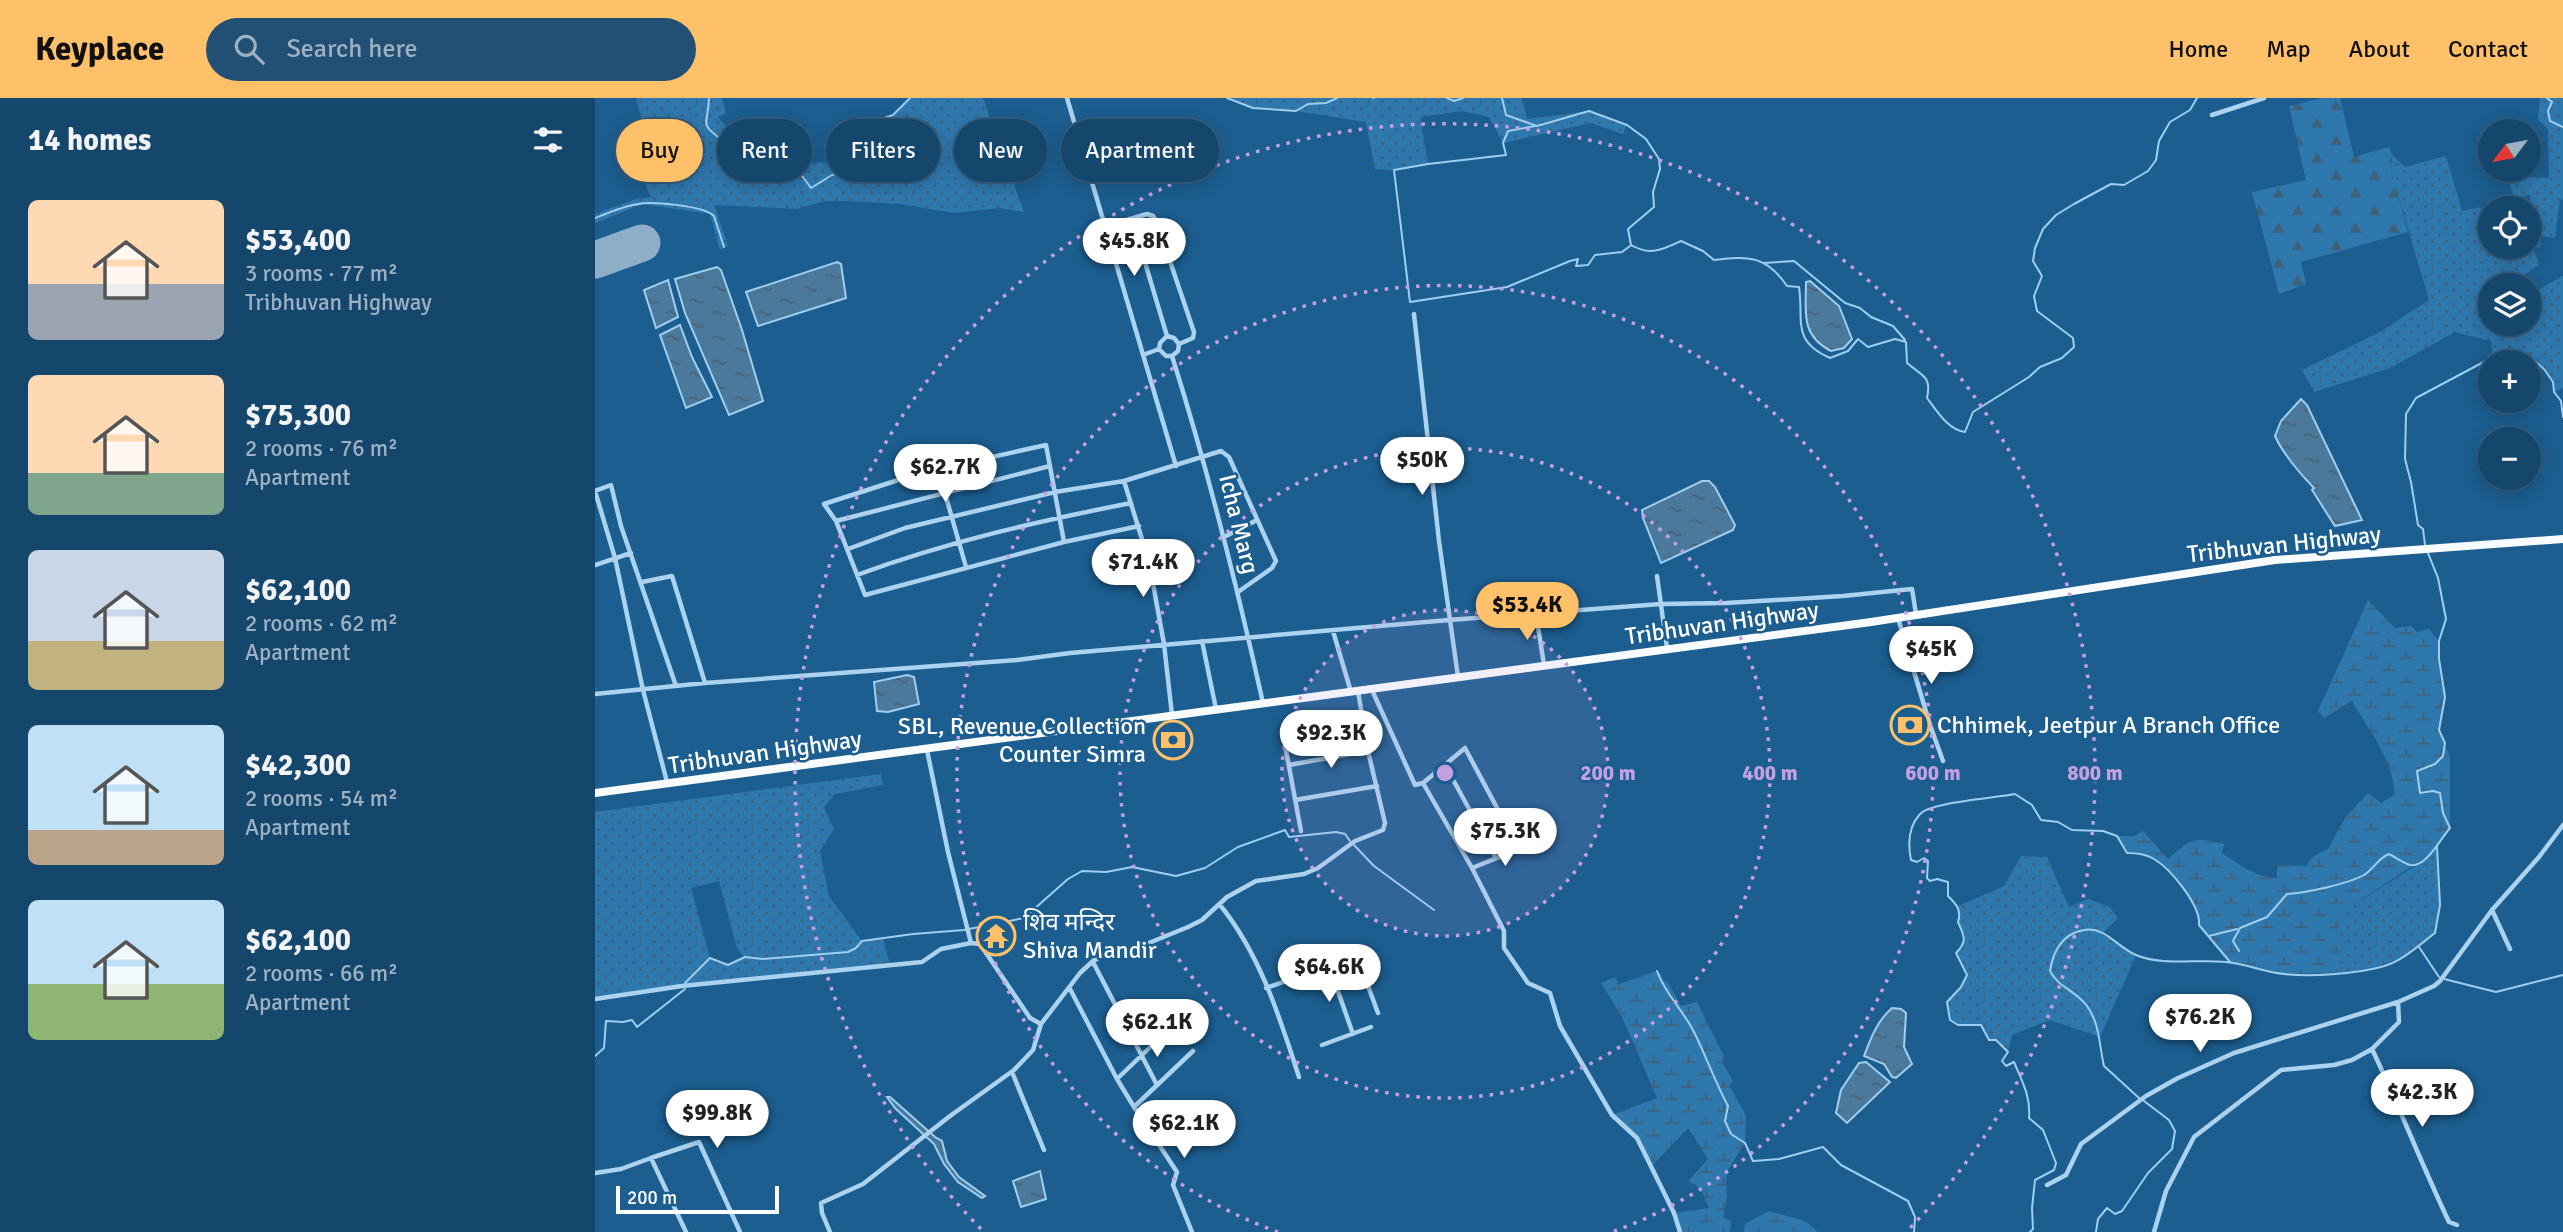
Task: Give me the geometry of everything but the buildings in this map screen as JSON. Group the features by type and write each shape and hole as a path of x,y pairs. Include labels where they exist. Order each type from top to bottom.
{"highway":[{"name":"Tribhuvan Highway","path":"595,793 1898,618 2275,560 2563,539"}],"street":[{"path":"1067,98 1176,466"},
{"path":"2212,115 2264,98"},
{"path":"1106,226 1150,214 1156,220 1193,332 1193,338 1179,344"},
{"path":"1132,219 1167,337"},
{"path":"1414,314 1458,677"},
{"path":"1167,337 1174,338 1179,344 1178,351 1172,356 1163,354 1159,349 1160,342 1167,337"},
{"path":"1143,355 1159,349"},
{"name":"Icha Marg","path":"1172,356 1204,457 1250,637 1263,703"},
{"path":"1064,542 1046,445 939,469 824,504 848,549 865,595 966,566 1139,526"},
{"path":"848,549 905,528 1055,492 1124,481 1218,451 1227,454 1275,557 1276,565 1238,592"},
{"path":"835,521 1050,466"},
{"path":"939,469 966,566"},
{"path":"1124,481 1149,562 1164,644 1172,715"},
{"path":"667,784 643,690 615,558 595,491 611,485 676,687"},
{"path":"857,575 907,556 959,542 1059,517 1131,503"},
{"path":"1224,537 1257,520"},
{"path":"595,565 631,553"},
{"path":"642,582 672,576 705,683"},
{"path":"1657,576 1667,649"},
{"path":"595,694 1661,604 1781,600 1912,589 1916,615"},
{"path":"1536,614 1544,666"},
{"path":"1898,618 1943,761"},
{"path":"831,1232 822,1213 821,1203 863,1184 971,1100 1012,1072 1033,1051 1041,1024 1080,973 1093,961 1104,955 1145,945 1188,927 1202,920 1227,897 1256,881 1304,874 1353,843 1383,830 1385,823 1354,691 1333,631"},
{"path":"1202,641 1216,710"},
{"path":"1371,689 1415,785 1423,782 1465,748 1519,849"},
{"path":"1285,745 1301,831"},
{"path":"927,750 971,943"},
{"path":"1289,765 1368,751"},
{"path":"1445,765 1496,859"},
{"path":"1423,782 1504,931 1504,948 1528,983 1550,993 1560,1026 1612,1115 1637,1138 1674,1213 1680,1232"},
{"path":"1295,800 1377,786"},
{"path":"2047,1185 2066,1175 2081,1144 2146,1096 2178,1078 2234,1053 2398,1002 2434,986 2492,910 2563,825"},
{"path":"1472,868 1529,845"},
{"path":"1220,905 1243,935 1286,1038 1299,1077"},
{"path":"2492,910 2510,949"},
{"path":"595,999 686,986 922,962 941,949 971,943 980,944 1030,1018 1041,1024"},
{"path":"1266,988 1357,956 1378,1013"},
{"path":"1093,961 1157,1085"},
{"path":"1329,966 1353,1034"},
{"path":"1069,989 1117,1079 1177,1172 1173,1185 1192,1232"},
{"path":"2154,1232 2166,1191 2194,1137 2281,1070 2334,1065 2352,1060 2372,1049 2399,1022 2398,1002"},
{"path":"1322,1045 1371,1027"},
{"path":"1117,1079 1167,1031 1192,1029"},
{"path":"2372,1049 2449,1222 2457,1225"},
{"path":"1135,1107 1193,1051"},
{"path":"1012,1072 1044,1150"},
{"path":"595,1173 621,1169 699,1142 740,1232"},
{"path":"650,1158 687,1232"}],"green space":[{"path":"636,98 722,98 726,113 717,119 717,182 812,182 812,163 826,162 826,182 940,182 940,119 882,119 893,115 910,98 983,98 991,119 954,119 954,182 1013,182 1024,212 1000,208 954,213 900,204 847,201 826,201 796,209 714,205 728,246 720,250 710,214 643,204 595,223 595,214 636,199 652,197 645,182 703,182 703,119 641,119"},
{"path":"1227,98 1522,98 1527,119 1589,111 1627,125 1623,134 1591,123 1503,143 1489,117 1462,111 1420,117 1428,164 1394,170 1375,169 1366,122 1296,111 1253,108"},
{"path":"2323,98 2340,98 2354,157 2389,147 2392,155 2391,170 2408,232 2301,262 2306,284 2279,294 2252,192 2306,180 2289,106"},
{"path":"2540,98 2563,98 2563,200 2560,199 2555,238 2541,236 2541,196 2513,196 2509,182 2541,182 2541,178 2549,178 2548,129 2538,119"},
{"path":"2392,155 2405,167 2446,156 2462,211 2478,208 2478,259 2538,259 2540,264 2527,273 2478,273 2478,336 2541,336 2541,288 2563,276 2563,388 2554,392 2552,380 2541,365 2541,350 2492,350 2491,341 2455,332 2390,368 2314,392 2302,370 2380,332 2429,300 2391,170"},
{"path":"2368,600 2395,628 2411,626 2417,632 2429,629 2439,641 2445,697 2439,730 2450,757 2450,828 2430,854 2352,906 2337,931 2342,946 2339,973 2287,974 2230,962 2199,925 2190,898 2176,879 2151,857 2127,853 2117,836 2134,836 2143,831 2168,859 2193,841 2205,840 2224,844 2222,853 2235,862 2255,873 2277,878 2277,865 2306,866 2314,856 2328,849 2345,818 2368,793 2381,803 2394,795 2393,782 2385,758 2352,701 2324,718 2318,711"},
{"path":"881,774 883,785 835,794 824,807 834,829 820,851 829,896 862,941 883,937 890,966 682,986 595,999 595,812","holes":["719,881 737,948 744,957 728,964 710,958 691,888"]},
{"path":"2437,844 2440,905 2435,933 2411,951 2390,962 2339,973 2342,946 2337,931 2352,906 2418,864"},
{"path":"2021,856 2047,857 2069,907 2088,899 2110,907 2118,918 2103,933 2136,955 2100,1037 2050,1020 2012,1035 2008,1052 1996,1040 1989,1040 1981,1025 1958,1025 1950,1020 1947,1002 1961,987 1967,975 1956,953 1964,938 1958,922 1958,906 2004,886"},
{"path":"1657,971 1664,982 1667,981 1681,1006 1697,1002 1725,1059 1722,1062 1733,1081 1729,1085 1746,1116 1745,1143 1726,1173 1727,1197 1723,1218 1731,1221 1730,1232 1680,1232 1674,1213 1709,1208 1701,1189 1688,1181 1708,1159 1688,1128 1651,1167 1637,1138 1612,1115 1657,1098 1623,1019 1601,983 1615,977 1619,984"},
{"path":"1769,1211 1805,1221 1818,1232 1744,1232 1745,1224"}],"water":[{"path":"837,262 841,264 846,298 758,326 746,292"},
{"path":"717,267 721,270 742,330 763,401 729,415 685,313 675,279"},
{"path":"668,280 678,317 656,328 644,290"},
{"path":"1810,281 1839,306 1852,339 1844,348 1831,351 1821,345 1809,330 1806,282"},
{"path":"680,325 712,397 686,408 660,335"},
{"path":"2301,399 2307,405 2362,520 2335,526 2312,490 2314,488 2278,442 2275,436 2281,421"},
{"path":"1702,481 1709,481 1715,487 1735,525 1733,530 1661,563 1642,510"},
{"path":"907,675 914,677 919,704 888,712 877,711 874,682"},
{"path":"1892,1008 1906,1013 1904,1047 1912,1064 1896,1078 1892,1077 1884,1064 1864,1056 1878,1024"},
{"path":"1866,1062 1890,1082 1847,1123 1836,1113 1841,1090 1859,1063"},
{"path":"887,1097 942,1141 947,1161 959,1177 985,1196 982,1198 958,1182 944,1164 934,1144 895,1108"},
{"path":"1040,1171 1046,1199 1021,1207 1013,1181"}],"waterway":[{"path":"709,98 707,127 743,161 745,175 771,181 783,178 795,170 811,188 832,175 856,169 862,163 872,141 876,121 893,115 910,98"},
{"path":"1227,98 1253,108 1296,111 1308,104 1326,103 1337,98"},
{"path":"1447,98 1454,101 1463,98"},
{"path":"1502,98 1506,115 1537,126 1589,111 1627,125 1646,139 1659,159 1660,169 1653,192 1654,207 1628,229 1631,245 1650,251 1681,241 1703,251 1714,260 1747,258 1764,263 1772,268 1787,286 1799,287 1804,337 1809,345 1830,358 1848,351 1858,339 1868,347 1895,339 1906,342 1907,363 1927,381 1927,398 1948,424 1965,432 1973,412 2029,377 2040,367 2062,358 2074,347 2073,338 2037,311 2034,296 2042,276 2033,261 2043,229 2056,215 2074,204 2111,184 2124,185 2148,171 2156,160 2159,141 2170,122 2190,110 2197,98"},
{"path":"2547,98 2552,102 2548,111 2550,121 2563,127"},
{"path":"1535,126 1508,131 1503,143 1506,155 1394,170 1410,302 1507,287 1570,261 1578,259 1576,266 1588,265 1595,255 1622,252 1630,246"},
{"path":"595,218 621,208 645,203 700,209 714,216 724,247"},
{"path":"1763,263 1794,261 1845,303 1893,326 1905,340"},
{"path":"2425,545 2423,529 2418,525 2405,459 2406,414 2416,398 2493,357 2515,355 2530,357 2544,369 2561,401 2563,417"},
{"path":"2239,951 2233,941 2240,928 2267,917 2287,894 2348,882 2367,873 2389,854 2407,864 2416,865 2433,851 2450,828 2443,813 2440,793 2420,793 2417,771 2435,764 2443,756 2445,743 2439,730 2445,697 2439,641 2446,619 2438,578 2428,553"},
{"path":"2030,1232 2033,1229 2035,1180 2054,1170 2056,1163 2043,1130 2029,1118 2027,1096 2014,1062 2006,1066 2002,1061 2008,1052 1996,1040 1989,1040 1981,1025 1958,1025 1950,1020 1947,1002 1961,987 1967,975 1956,953 1962,945 1963,935 1957,908 1948,896 1948,882 1937,879 1930,881 1927,878 1928,861 1924,858 1917,862 1911,860 1910,836 1916,819 1926,810 1937,806 2015,794 2032,805 2041,820 2058,822 2072,830 2103,831 2117,836 2127,853 2151,857 2176,879 2190,898 2199,925 2230,962"},
{"path":"685,983 710,958 728,965 745,957 763,959 848,952 862,941 964,930 1024,918 1068,879 1082,871 1106,872 1132,867 1176,876 1205,868 1238,847 1285,830 1289,837 1336,832 1345,834 1350,841"},
{"path":"1354,845 1374,866 1434,910"},
{"path":"2139,1098 2104,1066 2097,1027 2091,1013 2083,1001 2050,971 2057,950 2065,939 2077,932 2092,930 2105,934 2129,952 2146,958 2226,962 2284,974 2333,974 2381,967 2402,957 2435,933 2440,905 2437,846"},
{"path":"2209,936 2237,929"},
{"path":"2419,947 2439,977"},
{"path":"1657,971 1694,1032 1728,1106 1725,1121 1731,1134 1745,1143 1753,1161 1779,1159 1823,1147 1841,1165 1908,1201 1915,1217 1914,1232"},
{"path":"2444,979 2496,992 2563,975"},
{"path":"595,1056 604,1048 606,1021 632,1020 637,1027 685,989"},
{"path":"2096,1232 2098,1219 2107,1208 2115,1214 2122,1211 2148,1173 2172,1149 2175,1131 2169,1120 2144,1101"}],"runway":[{"path":"595,260 642,243"}],"place":[{"name":"Chhimek, Jeetpur A Branch Office","path":"1910,725"},
{"name":"SBL, Revenue Collection Counter Simra","path":"1173,740"},
{"name":"शिव मन्दिर Shiva Mandir","path":"996,936"}]}
